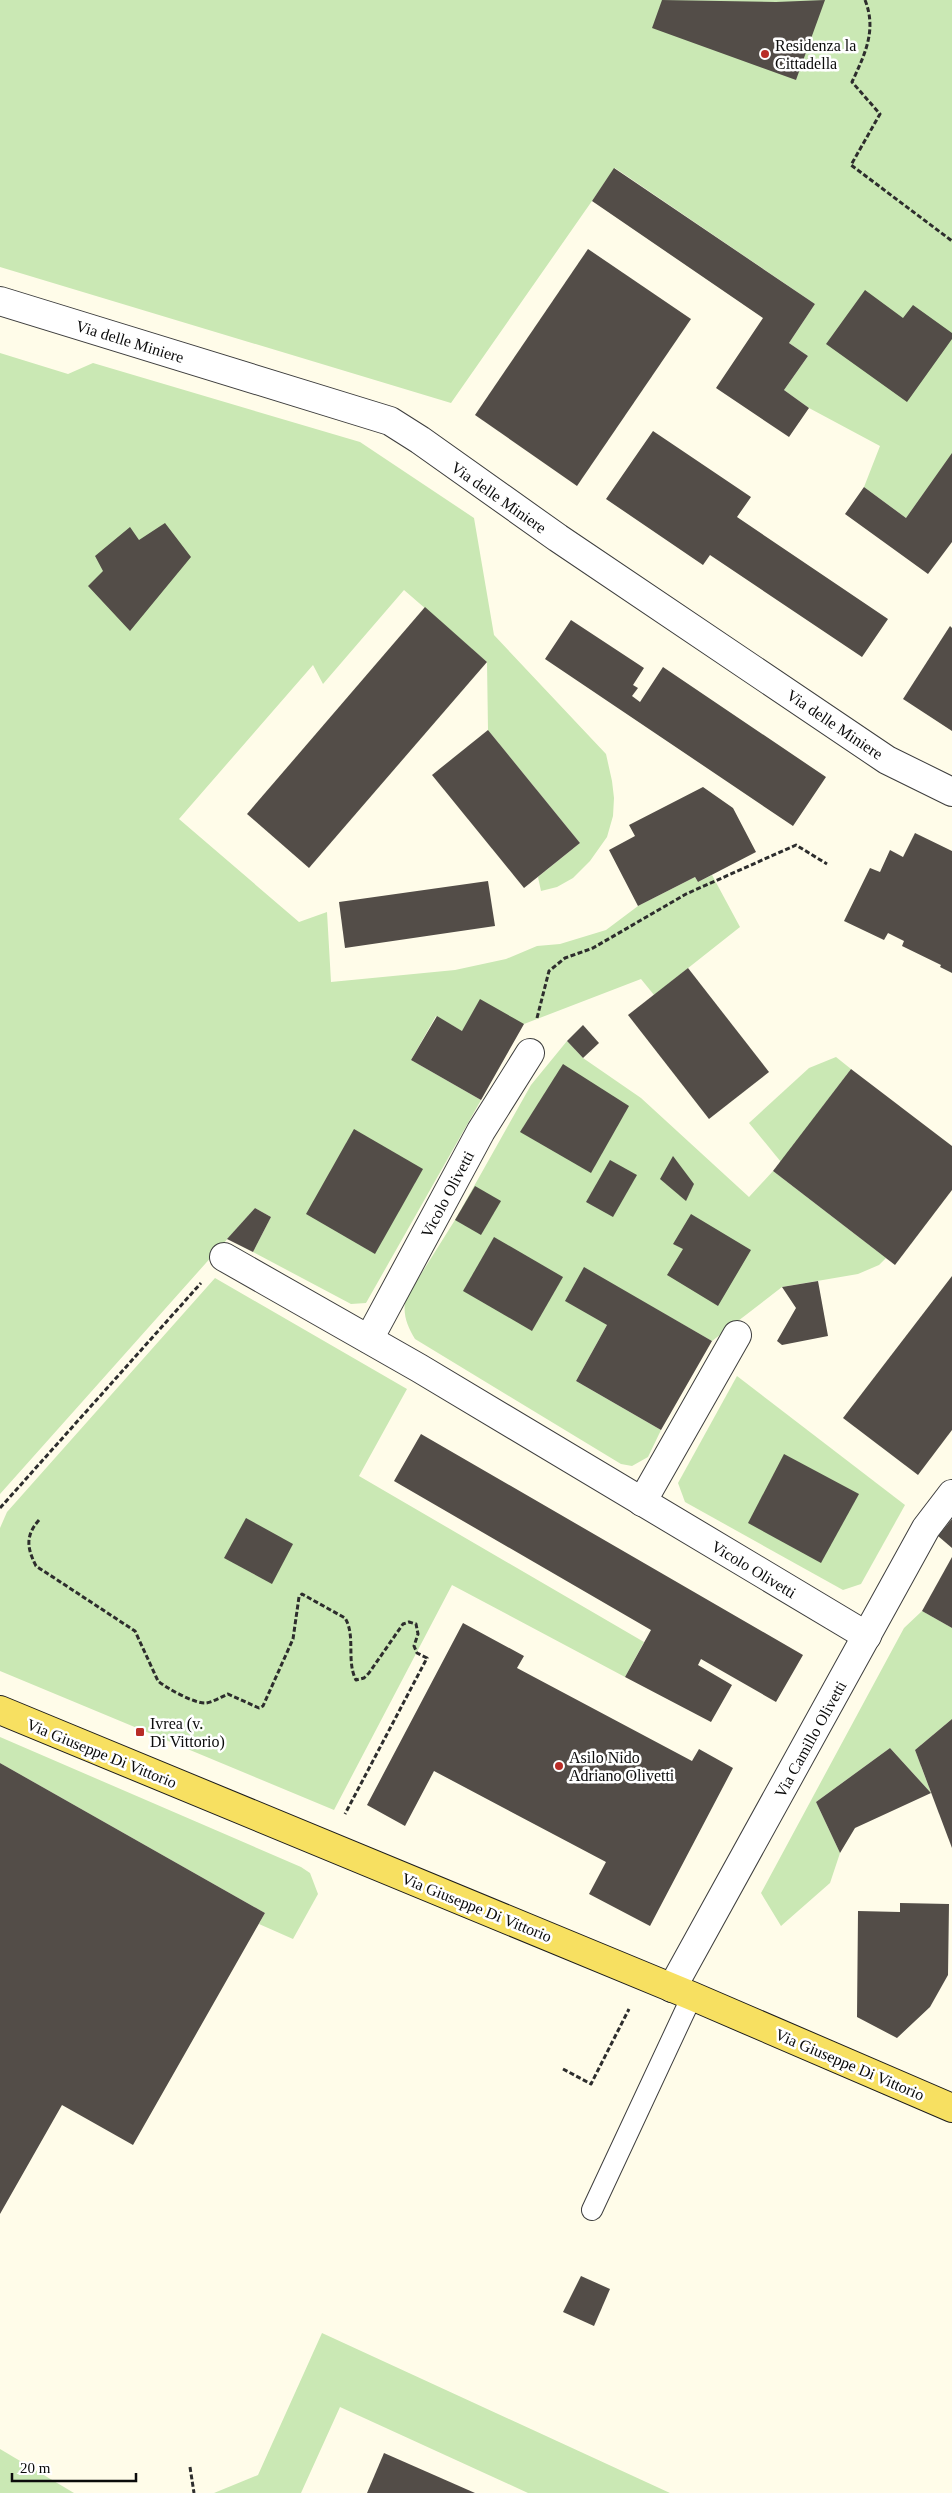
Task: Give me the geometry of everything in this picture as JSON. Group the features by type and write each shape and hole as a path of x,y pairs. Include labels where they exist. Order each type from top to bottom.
{"main road":[{"name":"Via Giuseppe Di Vittorio","path":"0,1710 682,1992 952,2108"}],"street":[{"name":"Via delle Miniere","path":"0,301 390,421 420,440 566,544 887,760 952,792"},
{"name":"Vicolo Olivetti","path":"369,1339 482,1130 530,1053"},
{"name":"Vicolo Olivetti","path":"224,1256 369,1339 867,1636"},
{"path":"642,1502 737,1335"},
{"name":"Via Camillo Olivetti","path":"682,1992 867,1636 926,1528 952,1494"}],"lane":[{"path":"592,2210 682,1992"}],"path":[{"path":"865,0 870,12 870,39 852,82 880,114 850,165 952,241"},
{"path":"530,1053 549,971 565,958 592,948 686,894 796,845 827,864"},
{"path":"0,1508 224,1256"},
{"path":"39,1520 32,1528 28,1540 29,1552 36,1566 135,1631 158,1681 164,1686 198,1702 206,1703 228,1694 259,1708 263,1706 293,1639 298,1597 302,1594 345,1618 349,1629 352,1673 356,1680 364,1678 369,1673 403,1624 409,1622 416,1624 418,1634 414,1646 417,1653 427,1658 329,1846"},
{"path":"563,2069 592,2084 645,1977"},
{"path":"190,2467 194,2493"}],"green space":[{"path":"0,0 952,0 952,454 906,518 864,487 880,446 809,408 784,390 808,356 789,343 815,304 615,168 451,403 0,267"},
{"path":"0,353 68,374 93,363 360,442 474,518 494,635 606,754 614,798 613,816 607,837 590,861 573,878 557,887 541,891 538,877 580,843 488,730 487,662 404,590 323,684 313,665 179,819 299,922 327,912 331,982 455,970 506,959 537,946 560,944 606,930 638,906 695,877 698,882 712,875 740,927 654,995 641,979 524,1024 462,1031 436,1016 411,1060 481,1100 366,1303 351,1304 253,1252 271,1217 255,1208 0,1494"},
{"path":"567,1041 583,1058 641,1098 749,1197 773,1171 886,1258 879,1265 858,1274 782,1287 712,1341 584,1268 607,1325 576,1381 661,1430 648,1457 632,1466 621,1464 415,1339 405,1314 406,1298 455,1220 531,1085"},
{"path":"836,1057 851,1069 781,1162 749,1123 809,1068"},
{"path":"215,1278 407,1389 359,1476 644,1642 625,1677 452,1585 334,1810 0,1671 0,1528 7,1512"},
{"path":"737,1376 905,1505 861,1584 843,1590 685,1502 678,1483"},
{"path":"922,1611 952,1628 952,1719 915,1750 931,1793 890,1748 816,1802 840,1853 830,1883 781,1926 761,1893 904,1628"},
{"path":"0,1737 301,1867 310,1873 318,1894 293,1939 259,1924 265,1913 0,1763"},
{"path":"322,2333 670,2493 528,2493 340,2407 301,2493 214,2493 258,2475"},
{"path":"0,2449 74,2493 0,2493"}],"building":[{"name":"Residenza la Cittadella","path":"662,0 776,2 825,0 796,80 652,28"},
{"path":"614,168 815,304 789,343 808,356 784,390 809,408 789,437 716,388 763,318 592,201"},
{"path":"588,249 691,319 577,486 475,415"},
{"path":"865,290 903,318 913,305 952,333 952,339 907,402 826,344"},
{"path":"653,431 751,497 737,517 888,619 862,657 710,555 703,565 606,499"},
{"path":"952,453 952,542 928,574 845,514 864,487 906,518"},
{"path":"165,523 191,557 130,631 88,586 103,571 95,556 130,527 139,540"},
{"path":"425,607 487,662 309,868 247,814"},
{"path":"571,620 644,668 633,685 638,688 632,696 640,702 663,667 826,777 793,826 545,659"},
{"path":"950,626 952,628 952,731 903,699"},
{"path":"488,730 580,843 524,888 432,775"},
{"path":"703,787 733,808 756,852 698,882 695,877 638,906 609,850 635,836 629,825"},
{"path":"915,833 952,851 952,973 940,967 941,965 902,946 904,941 888,933 884,940 844,921 870,868 880,872 890,850 903,857"},
{"path":"488,881 495,926 345,948 339,902"},
{"path":"688,968 769,1072 709,1119 628,1015"},
{"path":"480,999 524,1024 481,1100 411,1060 437,1016 462,1031"},
{"path":"583,1025 599,1043 583,1058 567,1041"},
{"path":"563,1064 629,1106 591,1173 520,1132"},
{"path":"851,1069 952,1146 952,1190 895,1265 773,1171"},
{"path":"354,1129 423,1169 375,1254 306,1214"},
{"path":"673,1156 694,1184 686,1201 660,1179"},
{"path":"610,1160 637,1175 613,1217 586,1202"},
{"path":"475,1186 501,1201 481,1235 455,1220"},
{"path":"255,1208 271,1217 253,1252 227,1239"},
{"path":"691,1214 751,1250 718,1306 667,1275 683,1249 673,1244"},
{"path":"494,1237 563,1277 532,1331 463,1291"},
{"path":"584,1267 712,1341 661,1430 576,1381 607,1325 565,1301"},
{"path":"952,1276 952,1430 918,1475 843,1418"},
{"path":"818,1281 828,1336 782,1345 777,1341 796,1308 782,1287"},
{"path":"421,1434 803,1655 776,1702 701,1659 698,1665 732,1685 711,1722 625,1677 651,1630 394,1481"},
{"path":"784,1454 859,1494 821,1563 748,1523"},
{"path":"246,1518 293,1544 272,1584 224,1558"},
{"path":"952,1519 952,1548 938,1536"},
{"path":"952,1557 952,1628 922,1611"},
{"path":"463,1623 524,1656 517,1668 692,1761 699,1749 733,1768 650,1926 589,1894 606,1862 434,1771 405,1826 367,1805"},
{"path":"952,1719 952,1848 915,1750"},
{"path":"890,1748 931,1793 855,1828 840,1853 816,1802"},
{"path":"0,1763 265,1913 133,2145 62,2105 0,2214"},
{"path":"900,1903 949,1904 948,1975 930,2007 897,2038 857,2017 858,1911 900,1912"},
{"path":"581,2276 610,2289 594,2326 563,2312"},
{"path":"384,2453 475,2493 367,2493"}],"place":[{"name":"Residenza la Cittadella","path":"765,54"},
{"name":"Ivrea (v. Di Vittorio)","path":"140,1732"},
{"name":"Asilo Nido Adriano Olivetti","path":"559,1766"}]}
